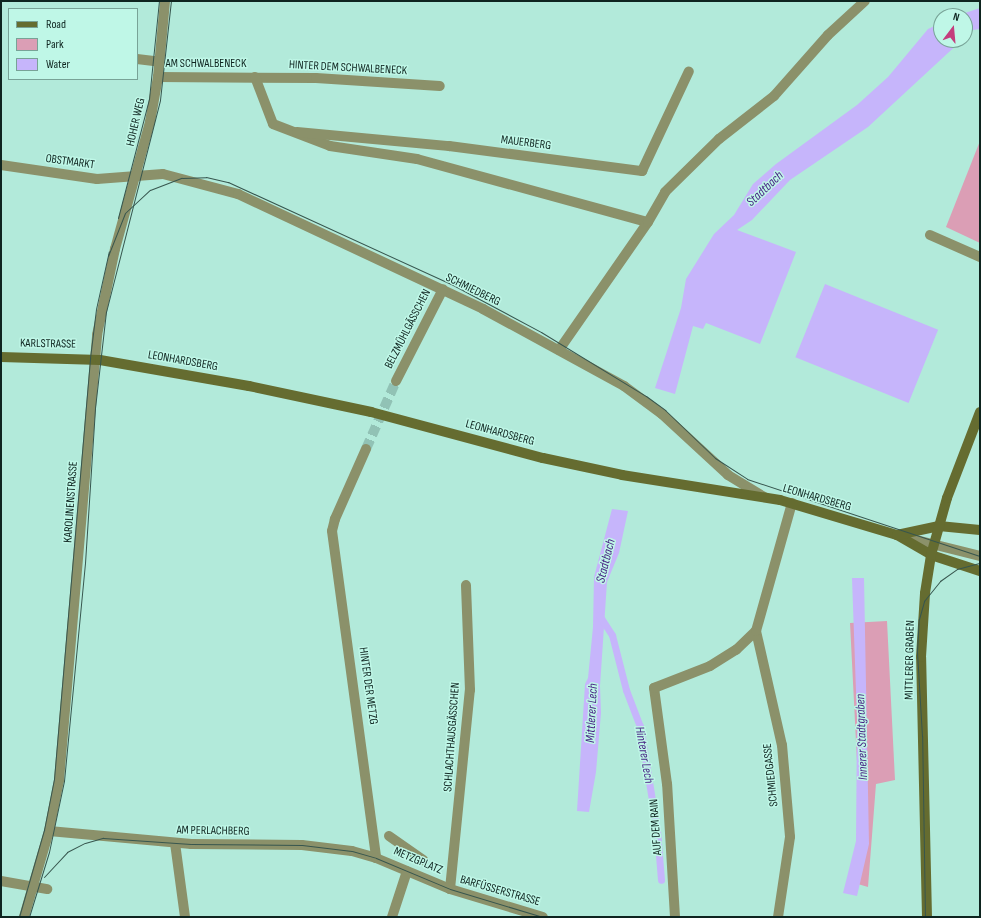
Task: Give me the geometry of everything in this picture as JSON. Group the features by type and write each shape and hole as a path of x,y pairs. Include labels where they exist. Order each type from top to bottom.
{"street":[{"name":"HOHER WEG","path":"136,177 158,77 165,1"},
{"path":"559,350 648,222 665,192 718,139 774,96 828,35 864,1"},
{"path":"138,59 160,62"},
{"name":"MAUERBERG","path":"297,132 449,146 642,171 689,71"},
{"name":"AM SCHWALBENECK","path":"158,77 255,77"},
{"name":"MAUERBERG","path":"255,77 273,124 330,146 417,160 648,222"},
{"name":"HINTER DEM SCHWALBENECK","path":"255,77 316,78 440,86"},
{"name":"OBSTMARKT","path":"1,165 97,179 136,177"},
{"name":"SCHMIEDBERG","path":"136,177 163,174 226,190 442,290 559,350 643,400 681,430 728,475 765,498"},
{"name":"KAROLINENSTRASSE","path":"24,917 49,831 56,798 66,716 95,359 107,282 136,177"},
{"path":"930,235 980,257"},
{"name":"BELZMÜHLGÄSSCHEN","path":"396,381 442,290"},
{"name":"KARLSTRASSE","path":"1,356 95,359"},
{"name":"LEONHARDSBERG","path":"95,359 249,386 363,411 542,458 608,472 765,498 792,504 897,535 980,571"},
{"name":"MITTLERER GRABEN","path":"927,917 921,657 925,593 932,550 939,526 980,412"},
{"name":"HINTER DER METZG","path":"366,449 335,519 333,542 352,667 376,858"},
{"name":"SCHMIEDGASSE","path":"778,917 790,837 782,745 756,631 792,504"},
{"name":"LEONHARDSBERG","path":"897,535 939,526 980,530"},
{"path":"932,550 980,556"},
{"name":"SCHLACHTHAUSGÄSSCHEN","path":"450,889 470,690 466,586"},
{"name":"AUF DEM RAIN","path":"675,917 667,784 654,688 710,666 736,650 756,631"},
{"name":"AM PERLACHBERG","path":"49,831 175,843 302,845 352,851 376,858"},
{"name":"METZGPLATZ","path":"389,836 423,860"},
{"path":"175,843 185,917"},
{"name":"METZGPLATZ","path":"376,858 450,889"},
{"path":"392,917 407,871"},
{"path":"1,881 47,889"},
{"name":"BARFÜSSERSTRASSE","path":"450,889 543,917"}],"green space":[{"path":"980,141 980,243 946,227"},
{"path":"887,621 895,780 876,784 868,887 851,882 861,841 850,623"}],"water":[{"path":"980,8 980,29 973,30 973,10"},
{"name":"Stadtbach","path":"933,27 933,48 953,48 868,127 790,180 752,220 737,230 796,252 760,344 706,323 703,329 693,326 675,394 655,388 681,308 686,279 714,234 734,215 753,184 776,164 857,105 888,77 928,29"},
{"path":"825,284 938,330 909,403 795,357"},
{"path":"612,509 628,511 619,553 607,582 600,686 601,713 596,772 589,812 577,811 585,684 588,678 593,627 594,577"},
{"name":"Innerer Stadtgraben","path":"852,578 864,578 869,844 857,896 843,893 856,841 857,720"}],"waterway":[{"name":"Hinterer Lech","path":"599,615 612,635 626,690 640,726 657,831 661,880"}],"tunnel":[{"path":"366,449 396,381"}],"tram line":[{"path":"118,218 149,99 159,1"},
{"path":"29,917 49,852 64,781 85,563 95,408 106,312 160,100 171,1"},
{"path":"108,256 125,213 150,190 182,178 206,177 228,182 453,285 541,332 646,396 665,410 715,458 747,479 980,556"},
{"path":"19,917 44,830 54,779 90,358 96,309 109,251"},
{"path":"925,917 922,736 917,652 919,619 924,601 940,581 957,569 980,563"},
{"path":"44,877 67,852 85,843 103,838 191,844 302,845 352,851 376,858 450,889 543,917"}],"water label":[{"name":"Mittlerer Lech","path":"592,713"}]}
